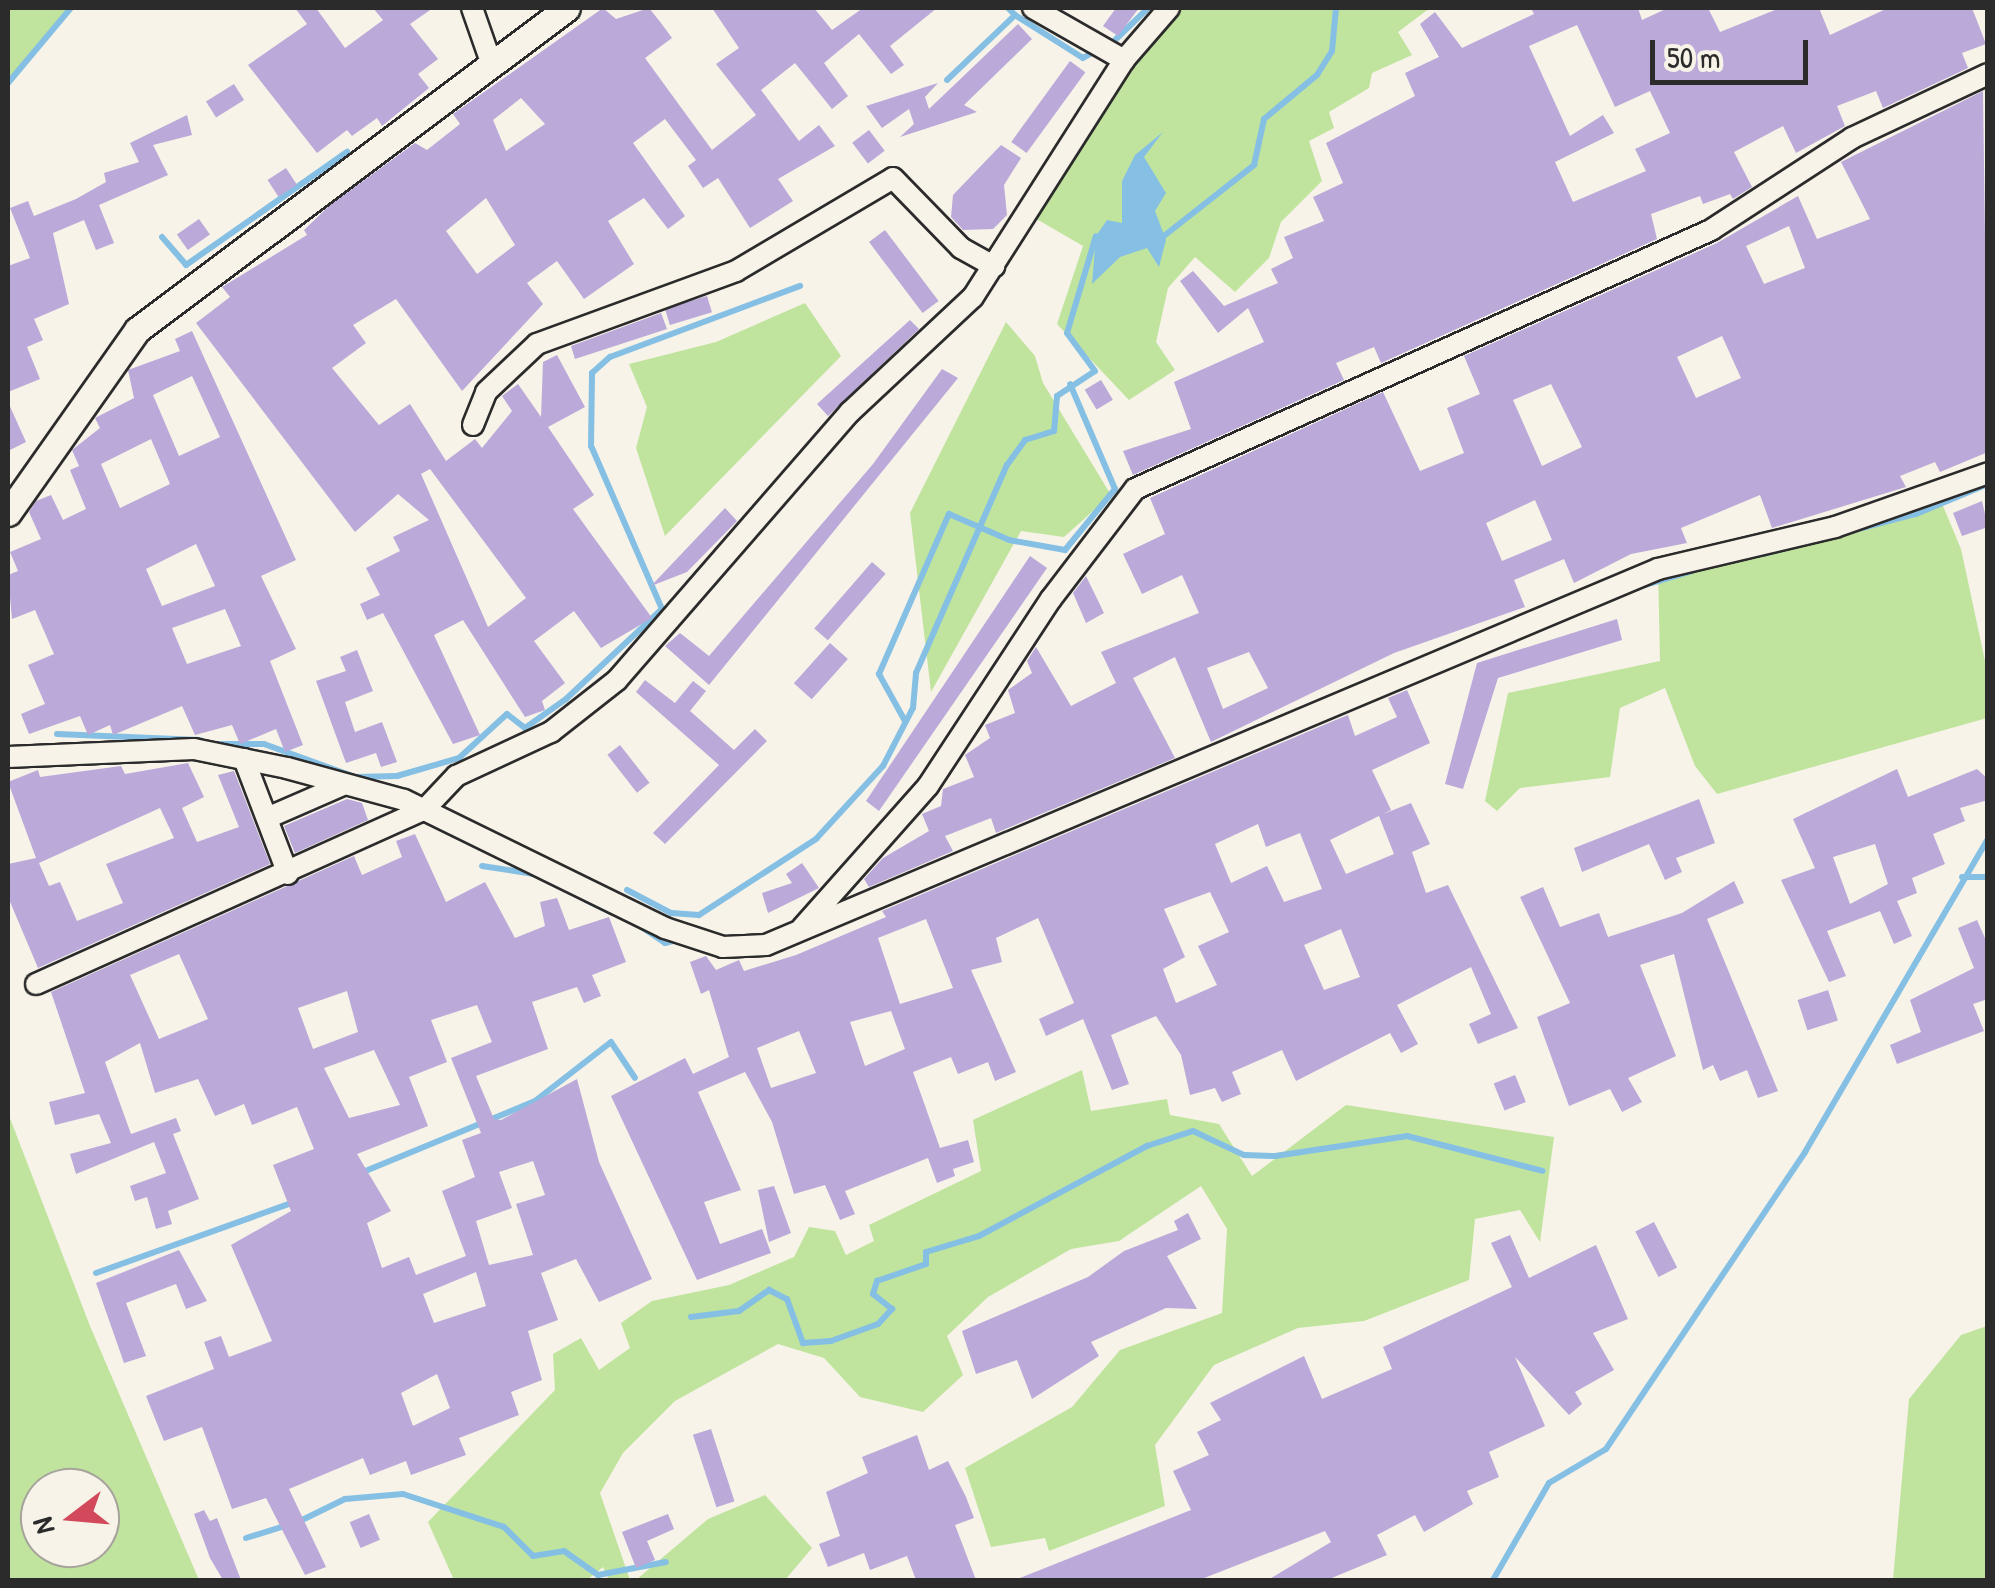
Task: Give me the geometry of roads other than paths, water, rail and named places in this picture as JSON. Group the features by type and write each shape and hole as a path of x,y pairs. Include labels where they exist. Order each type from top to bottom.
{"street":[{"path":"472,8 492,65"},
{"path":"8,513 138,330 566,8"},
{"path":"1033,8 1124,60"},
{"path":"36,984 424,810 456,776 551,732 616,680 796,470 973,297 1124,60 1169,8"},
{"path":"797,933 917,800 1051,599 1135,489 1711,230 1852,138 1988,74"},
{"path":"473,425 486,392 537,344 736,271 893,178 960,248 994,266"},
{"path":"8,757 194,748 343,784 424,810 665,928 723,947 797,933 1043,834 1332,701 1658,569 1835,527 1988,473"},
{"path":"244,759 288,874"},
{"path":"267,818 343,784"}],"water":[{"path":"1163,132 1144,157 1166,193 1155,211 1166,240 1159,267 1147,248 1120,257 1092,284 1096,236 1107,220 1122,223 1122,181 1135,155"}],"waterway":[{"path":"8,83 71,8"},
{"path":"947,80 1015,15 1008,8"},
{"path":"1110,45 1148,8"},
{"path":"1160,239 1254,165 1264,119 1317,75 1332,51 1336,8"},
{"path":"1015,15 1083,58 1094,52"},
{"path":"162,237 186,265 347,152"},
{"path":"627,890 671,913 699,915 816,839 883,766 913,708 916,673 1007,465 1025,440 1054,431 1057,396 1095,371 1067,333 1096,236"},
{"path":"217,744 264,744 355,777 397,776 459,758 507,714 525,728 566,699 662,609 591,446 592,373 610,357 800,286"},
{"path":"905,721 879,674 949,514 1009,540 1065,550 1115,489 1070,384"},
{"path":"1763,554 1916,514 1988,484"},
{"path":"1642,586 1692,571"},
{"path":"57,734 200,740"},
{"path":"1493,1580 1549,1483 1606,1449 1805,1152 1988,839"},
{"path":"482,866 540,875"},
{"path":"1962,877 1988,877"},
{"path":"586,900 611,912"},
{"path":"640,926 665,943 677,940"},
{"path":"363,1172 535,1101 611,1042 635,1078"},
{"path":"691,1317 739,1311 769,1290 787,1299 803,1343 831,1341 878,1324 892,1309 873,1294 877,1281 926,1264 926,1252 979,1236 1147,1146 1193,1131 1244,1155 1275,1156 1407,1136 1543,1171"},
{"path":"96,1273 292,1203"},
{"path":"300,1521 345,1499 403,1494 504,1527 533,1556 564,1551 598,1575 666,1562"},
{"path":"246,1538 288,1525"}]}
